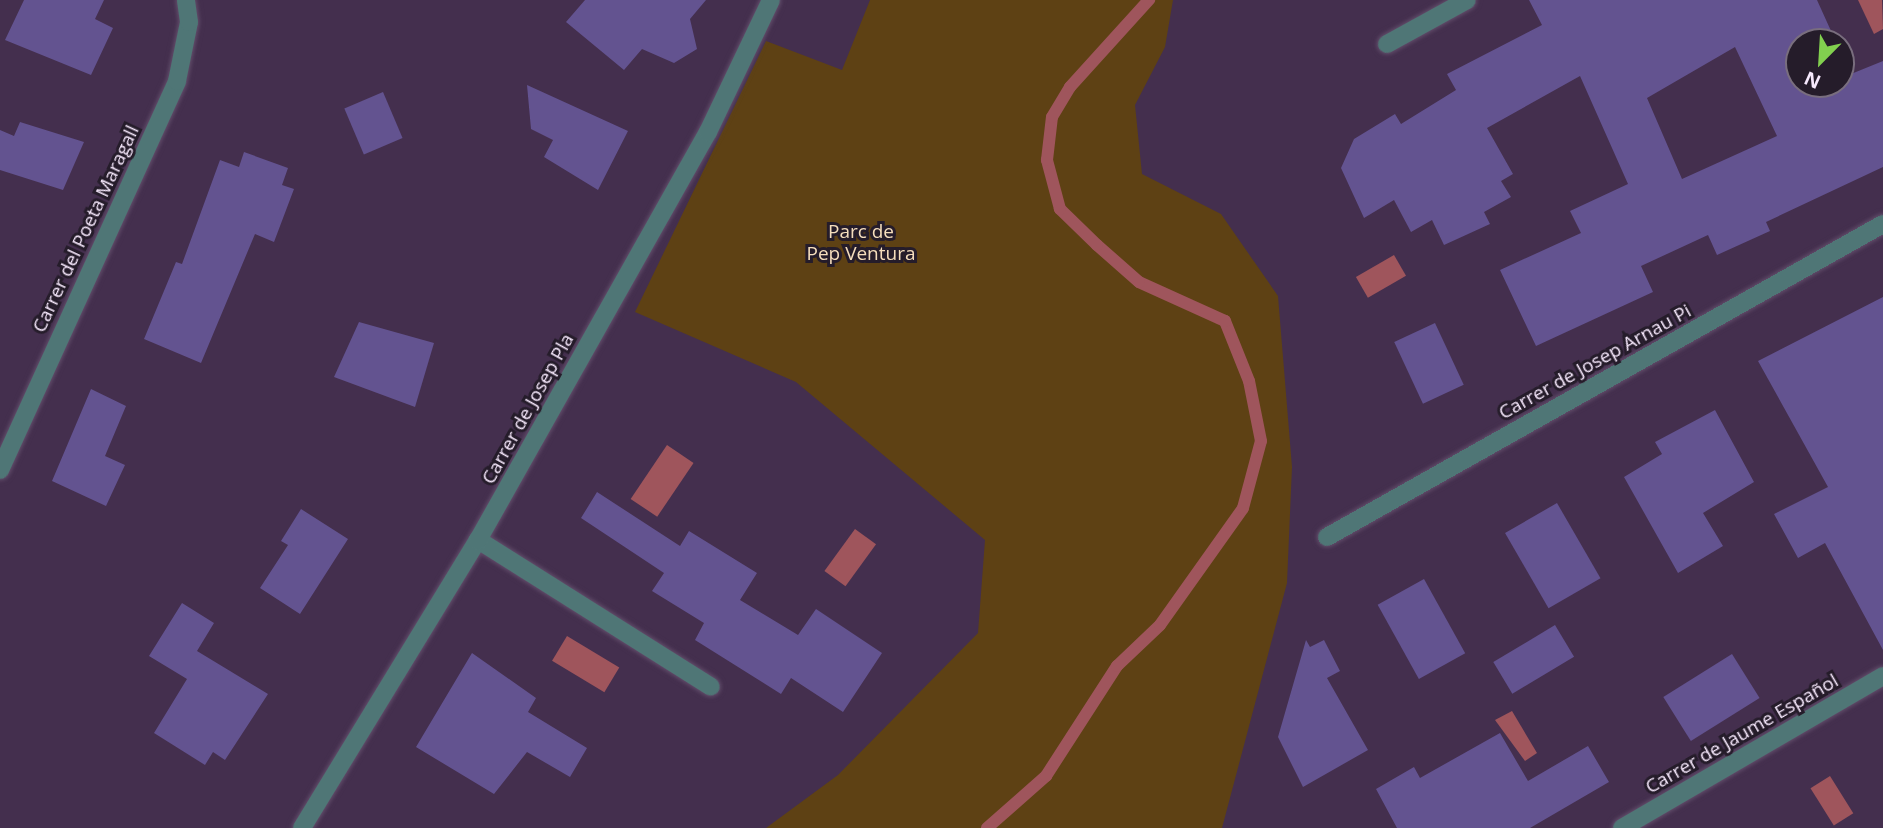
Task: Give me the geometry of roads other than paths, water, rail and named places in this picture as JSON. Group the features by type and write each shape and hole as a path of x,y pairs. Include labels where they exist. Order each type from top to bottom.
{"street":[{"name":"Carrer del Poeta Maragall","path":"0,470 177,81 189,22 186,0"},
{"name":"Carrer de Josep Pla","path":"302,828 478,540 708,132 771,0"},
{"path":"1387,44 1467,0"},
{"name":"Carrer de Josep Arnau Pi","path":"1327,537 1883,225"},
{"path":"478,540 711,687"},
{"name":"Carrer de Jaume Español","path":"1622,828 1652,820 1883,676"}],"waterway":[{"path":"987,828 1046,776 1117,666 1160,625 1243,508 1261,441 1249,381 1225,321 1139,282 1097,245 1060,209 1047,160 1052,117 1070,87 1149,0"}],"park label":[{"name":"Parc de Pep Ventura","path":"861,243"}]}
